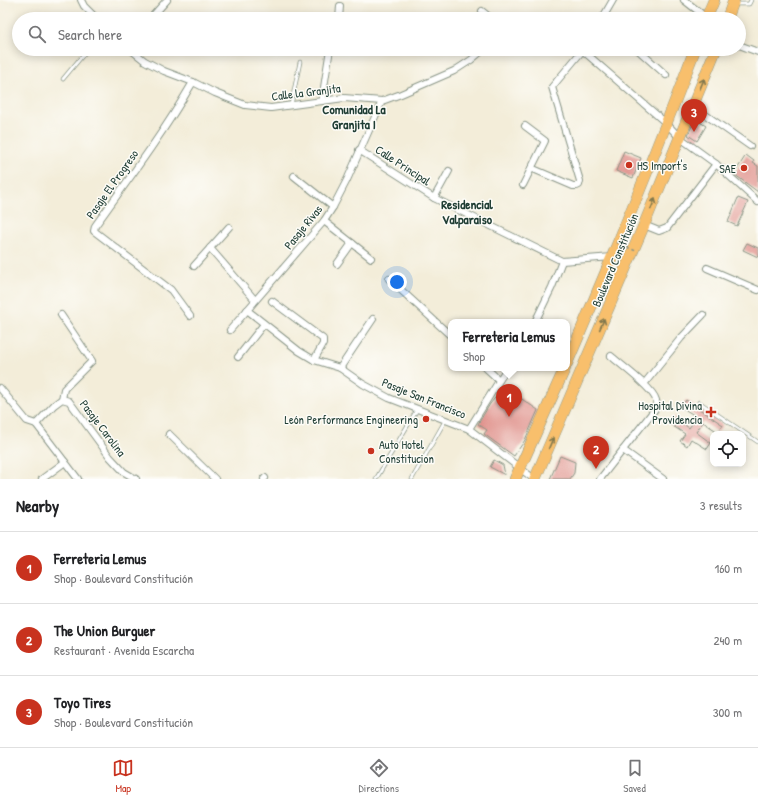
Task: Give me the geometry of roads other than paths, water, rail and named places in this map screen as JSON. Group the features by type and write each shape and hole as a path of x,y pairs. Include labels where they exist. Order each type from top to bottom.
{"highway":[{"path":"709,12 714,0"},
{"path":"729,12 733,2"},
{"name":"Boulevard Constitución","path":"570,348 612,257 667,124 692,56"},
{"name":"Boulevard Constitución","path":"535,479 644,225 713,56"},
{"path":"516,475 564,371"}],"street":[{"path":"80,0 90,12"},
{"path":"156,12 167,0"},
{"path":"606,12 613,0"},
{"path":"684,0 699,12"},
{"path":"340,6 340,12"},
{"path":"746,48 758,52"},
{"name":"Calle la Granjita","path":"139,56 164,71 245,105 271,108 344,98 382,101 408,92 454,71 476,56"},
{"path":"322,100 329,56"},
{"path":"531,168 573,186 579,185 580,181 552,87 577,56"},
{"path":"589,56 667,124 679,137 716,164 758,202"},
{"path":"645,56 666,75"},
{"name":"Pasaje El Progreso","path":"190,316 171,290 94,231 95,226 159,136 193,82"},
{"name":"Pasaje Rivas","path":"230,330 324,221 347,180 382,101"},
{"path":"693,106 750,146"},
{"path":"523,185 545,141 526,126"},
{"name":"Calle Principal","path":"360,150 434,198 562,261"},
{"path":"644,225 659,231 667,228 716,164"},
{"path":"434,198 449,171"},
{"path":"294,176 333,207"},
{"path":"324,221 370,258"},
{"path":"194,266 229,227"},
{"path":"337,264 352,243"},
{"path":"210,248 255,300"},
{"path":"536,319 552,287 562,261 612,257"},
{"path":"707,268 758,290"},
{"path":"389,279 448,333"},
{"path":"272,301 323,339 323,344 314,360"},
{"name":"Pasaje San Francisco","path":"247,310 299,351 314,360 340,368 363,384 389,398 469,429 516,475 535,479"},
{"path":"61,315 92,362 64,389 62,399"},
{"path":"644,384 681,338 703,315"},
{"path":"340,368 374,319"},
{"path":"238,357 264,324"},
{"path":"600,479 655,409 657,404 652,391 611,356"},
{"path":"489,371 499,380"},
{"path":"469,429 505,371"},
{"path":"0,388 27,421 36,424 78,479"},
{"name":"Pasaje Carolina","path":"36,424 54,405 62,399 69,401 110,457 124,472 136,479"},
{"path":"169,434 215,479"},
{"path":"623,450 663,479"},
{"path":"42,479 65,462"}],"lane":[{"path":"733,2 749,4 751,0"},
{"path":"63,79 82,56"},
{"path":"290,106 300,62"},
{"path":"699,402 758,442"},
{"path":"376,479 418,408"},
{"path":"412,479 446,419"}],"place":[{"name":"Toyo Tires","path":"694,132"},
{"name":"HS Import's","path":"629,165"},
{"name":"SAE","path":"744,168"},
{"name":"Hospital Divina Providencia","path":"711,412"},
{"name":"Ferreteria Lemus","path":"509,417"},
{"name":"León Performance Engineering","path":"426,419"},
{"name":"Auto Hotel Constitucion","path":"371,451"},
{"name":"The Union Burguer","path":"596,469"}],"district":[{"name":"Comunidad La Granjita I","path":"354,116"},
{"name":"Residencial Valparaiso","path":"467,212"}]}
